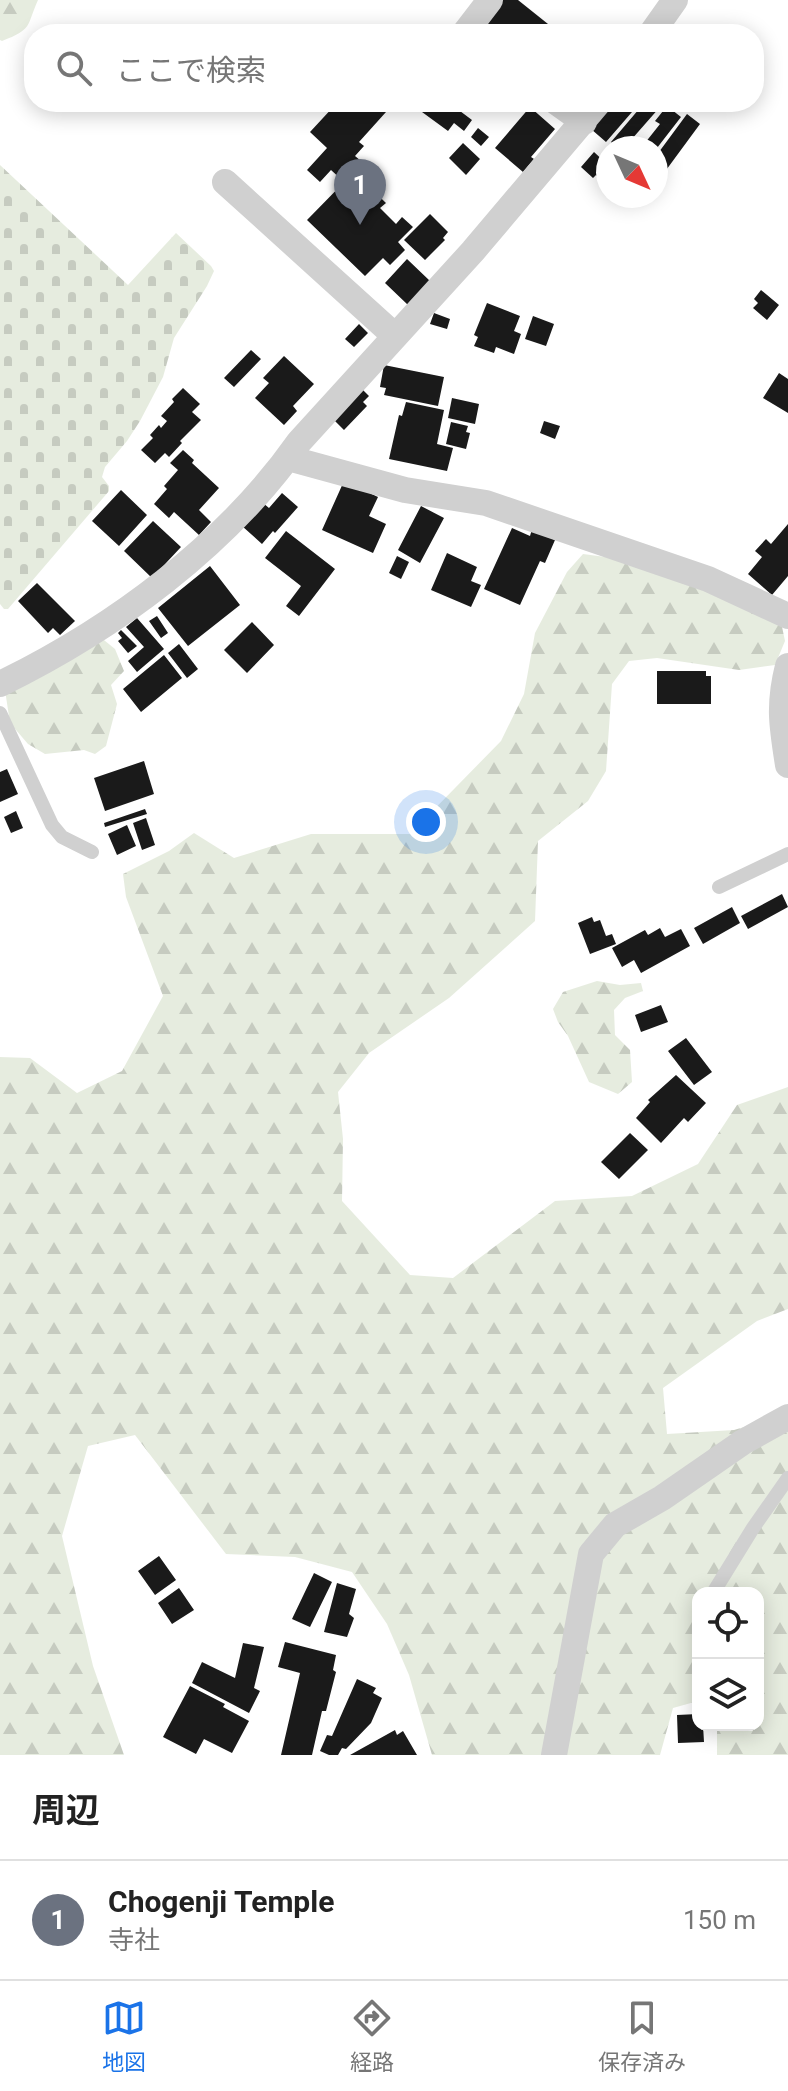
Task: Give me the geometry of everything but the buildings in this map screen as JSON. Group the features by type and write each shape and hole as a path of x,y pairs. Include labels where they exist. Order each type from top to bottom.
{"street":[{"path":"472,24 490,0"},
{"path":"658,24 675,0"},
{"path":"0,684 73,643 158,587 205,548 473,251 592,112"},
{"path":"225,182 395,336"},
{"path":"288,458 405,490 486,503 708,579 788,616"},
{"path":"788,666 780,710 788,765"},
{"path":"554,1755 591,1554 615,1525 662,1498 743,1442 788,1417"}],"lane":[{"path":"0,713 52,825 62,837 92,852"},
{"path":"719,887 788,854"},
{"path":"717,1587 788,1478"}],"green space":[{"path":"0,0 38,0 30,22 24,24 24,30 0,40"},
{"path":"0,165 128,285 176,233 214,271 174,338 163,377 140,421 105,467 102,477 109,491 8,609 0,604"},
{"path":"583,554 613,558 689,579 781,622 785,641 775,665 739,670 657,658 629,661 612,684 606,771 588,801 538,841 535,921 449,998 369,1053 338,1092 343,1139 342,1201 410,1275 453,1278 555,1201 632,1196 698,1164 737,1105 788,1087 788,1309 757,1321 663,1388 667,1434 734,1430 788,1414 788,1755 717,1755 717,1731 764,1731 764,1587 692,1587 692,1703 673,1708 660,1755 432,1755 409,1675 387,1624 352,1572 295,1557 226,1554 135,1435 88,1446 62,1536 93,1666 124,1755 0,1755 0,1057 30,1058 77,1093 122,1071 163,996 126,897 123,874 169,851 194,833 234,858 311,834 410,834 501,741 524,694 535,633 567,572"},
{"path":"99,636 115,649 124,671 111,685 117,704 106,746 95,754 84,750 45,754 28,744 10,723 5,690"},
{"path":"597,981 620,985 641,983 643,991 625,998 614,1010 615,1035 630,1050 632,1082 618,1094 589,1082 553,1009 563,992"}],"place":[{"name":"Chogenji Temple","path":"360,225"}]}
